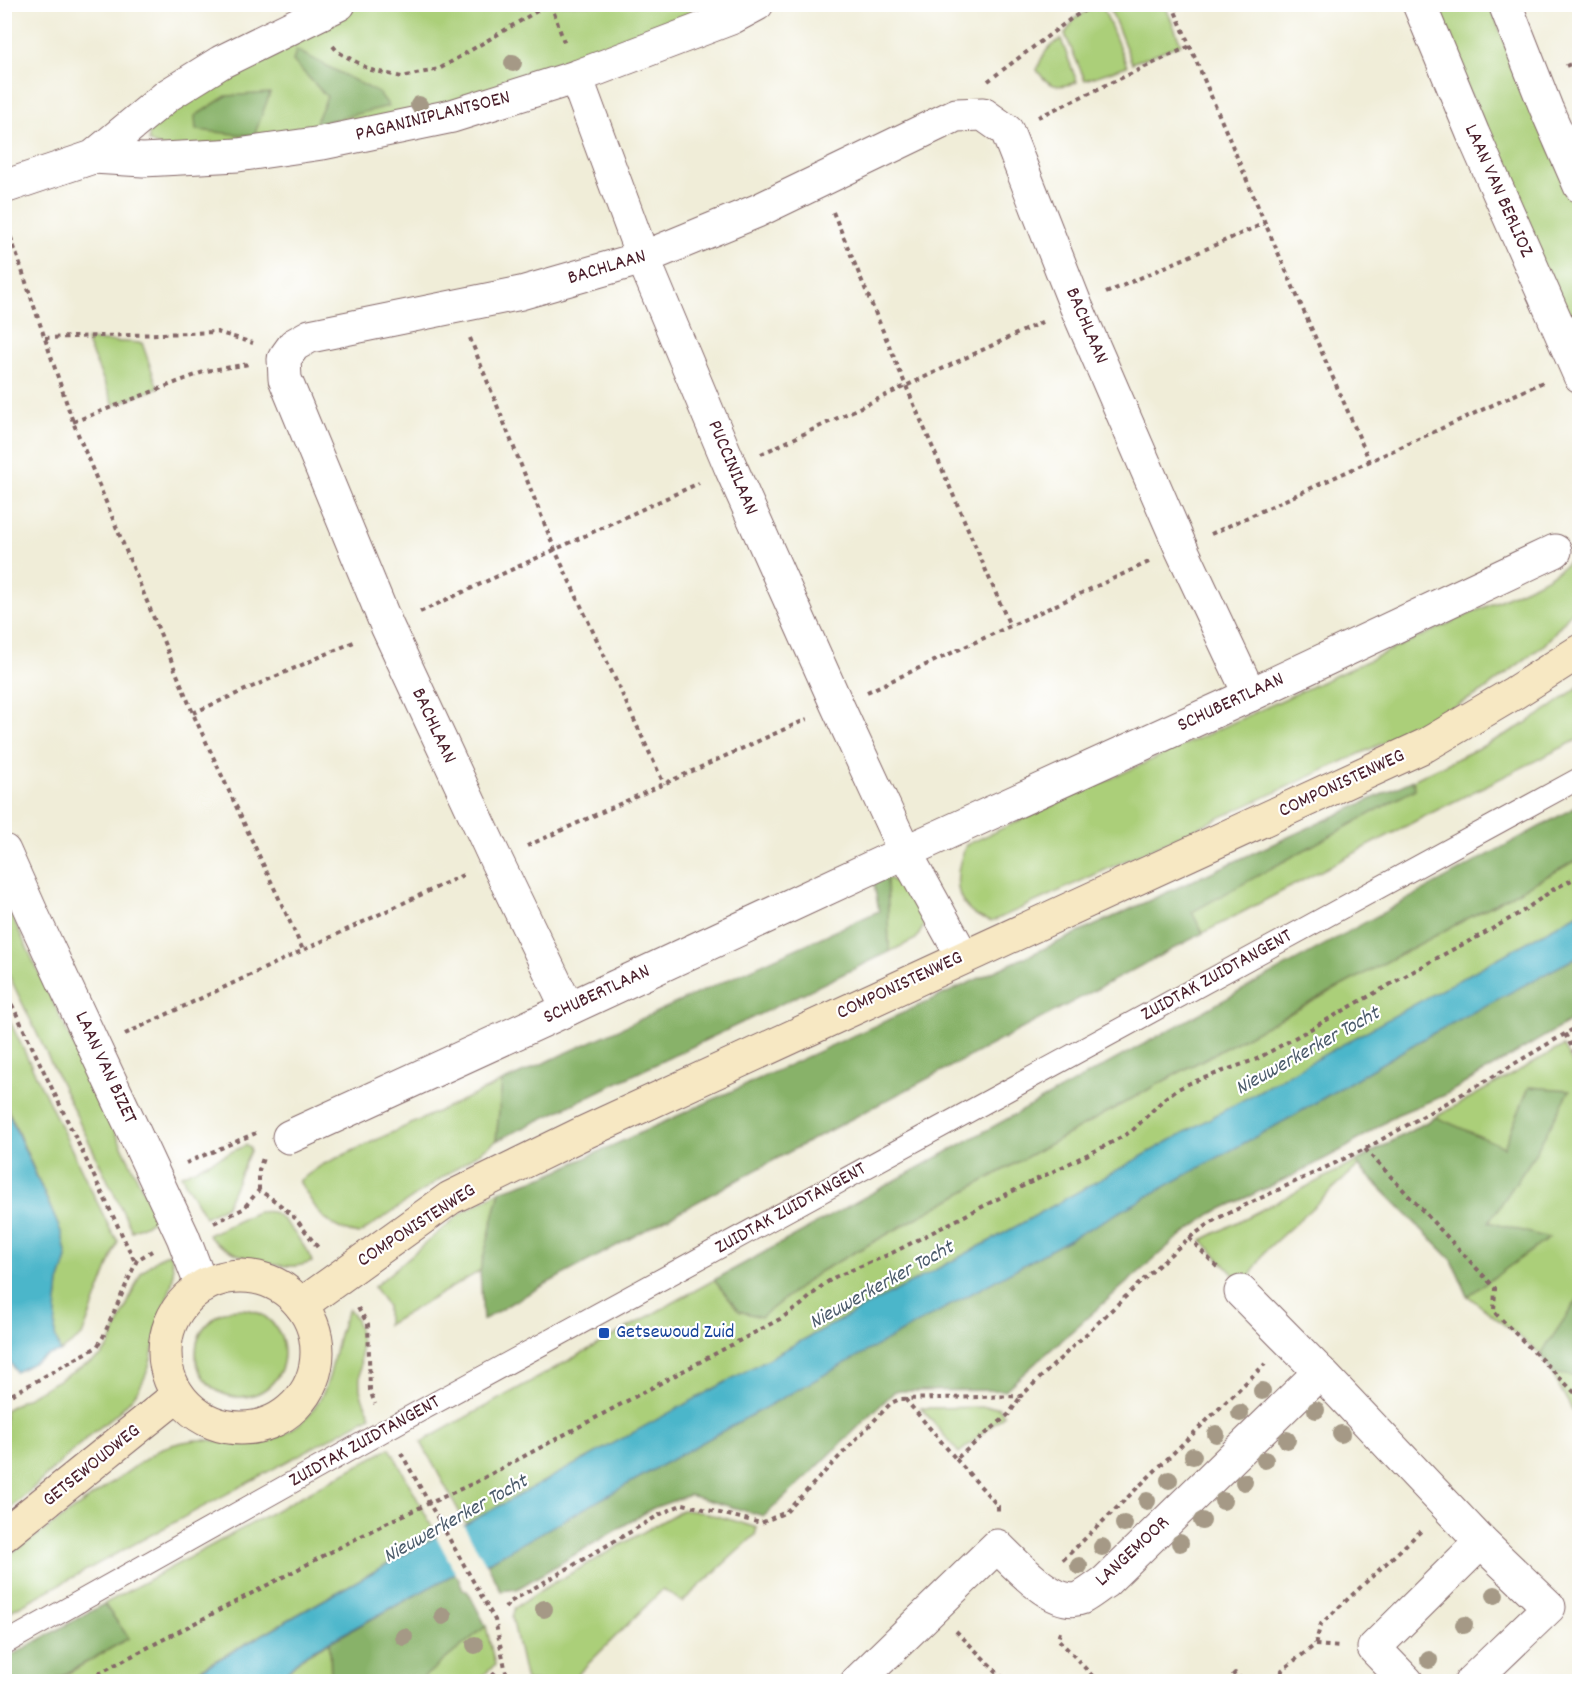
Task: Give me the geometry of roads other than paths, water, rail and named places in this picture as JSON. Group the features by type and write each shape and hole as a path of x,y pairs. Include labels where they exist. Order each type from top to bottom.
{"main road":[{"name":"COMPONISTENWEG","path":"1514,693 1580,630"},
{"name":"COMPONISTENWEG","path":"300,1305 450,1198 591,1129 1426,745 1580,651"},
{"path":"244,1276 265,1280 285,1290 300,1305 312,1327 317,1350 314,1375 303,1396 286,1414 264,1425 240,1429 216,1425 195,1413 178,1395 168,1377 165,1357 166,1336 173,1317 185,1300 202,1287 222,1279 244,1276"},
{"name":"GETSEWOUDWEG","path":"4,1535 178,1395"}],"street":[{"name":"PAGANINIPLANTSOEN","path":"4,187 93,157 168,95 221,62 339,4"},
{"name":"PAGANINIPLANTSOEN","path":"93,157 143,160 238,155 322,143 452,116 576,77 731,18 757,4"},
{"name":"LAAN VAN BERLIOZ","path":"1419,4 1578,372"},
{"path":"1505,4 1580,186"},
{"name":"PUCCINILAAN","path":"576,77 643,258 731,468 905,852"},
{"name":"BACHLAAN","path":"568,1009 387,626 285,379 286,356 294,345 310,336 521,294 643,258 757,210 956,115 983,114 1007,131 1081,317 1181,548 1250,695"},
{"name":"SCHUBERTLAAN","path":"273,1134 568,1009 1250,695 1555,551"},
{"name":"LAAN VAN BIZET","path":"4,851 183,1237 202,1287"},
{"path":"905,852 963,957"},
{"path":"1241,1292 1481,1542 1549,1607 1471,1682"},
{"name":"LANGEMOOR","path":"857,1682 997,1546 1038,1584 1057,1596 1069,1600 1081,1598 1105,1582 1320,1372"},
{"path":"1407,1682 1374,1648 1481,1542"}],"lane":[{"name":"ZUIDTAK ZUIDTANGENT","path":"4,1644 387,1429 1580,778"}],"water":[{"path":"1579,913 1579,956 1426,1037 1293,1116 487,1563 456,1573 306,1654 278,1681 179,1682 437,1536 466,1524 786,1349 988,1242"},
{"path":"4,1103 62,1234 67,1258 59,1283 56,1312 55,1335 60,1352 48,1355 16,1372 4,1351"}],"place":[{"name":"Getsewoud Zuid","path":"604,1333"}],"water label":[{"name":"Nieuwerkerker Tocht","path":"1308,1052"},
{"name":"Nieuwerkerker Tocht","path":"882,1286"},
{"name":"Nieuwerkerker Tocht","path":"456,1520"}]}
